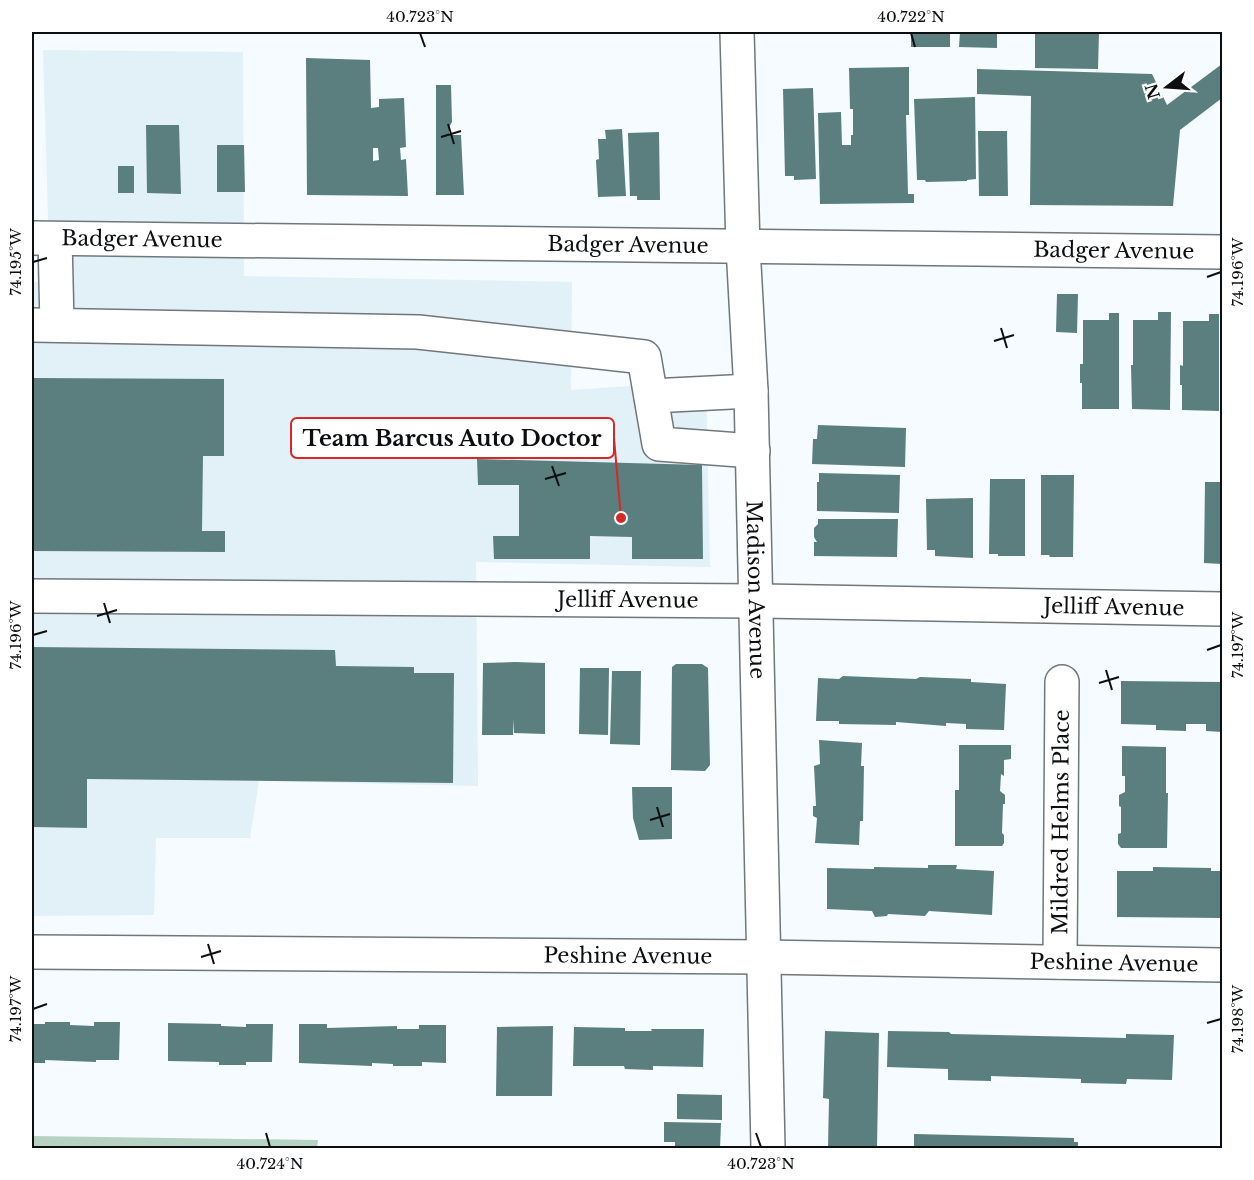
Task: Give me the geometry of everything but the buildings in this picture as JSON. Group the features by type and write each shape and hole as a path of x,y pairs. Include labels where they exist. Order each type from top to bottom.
{"street":[{"name":"Madison Avenue","path":"737,32 743,246 753,451 768,1149"},
{"name":"Badger Avenue","path":"43,239 1222,252"},
{"path":"43,239 44,325 418,332 644,357 659,444 753,451"},
{"path":"651,396 751,391"},
{"name":"Jelliff Avenue","path":"32,596 756,601 1222,609"},
{"name":"Mildred Helms Place","path":"1060,962 1062,682"},
{"name":"Peshine Avenue","path":"32,952 764,957 1222,965"}],"shaded area":[{"path":"43,50 243,52 244,276 572,282 571,390 706,381 710,567 476,562 478,786 259,781 250,838 156,838 154,915 32,916 32,282 50,282"}],"green space":[{"path":"32,1136 318,1140 317,1148 32,1148"}],"place":[{"name":"Team Barcus Auto Doctor","path":"621,518"}]}
